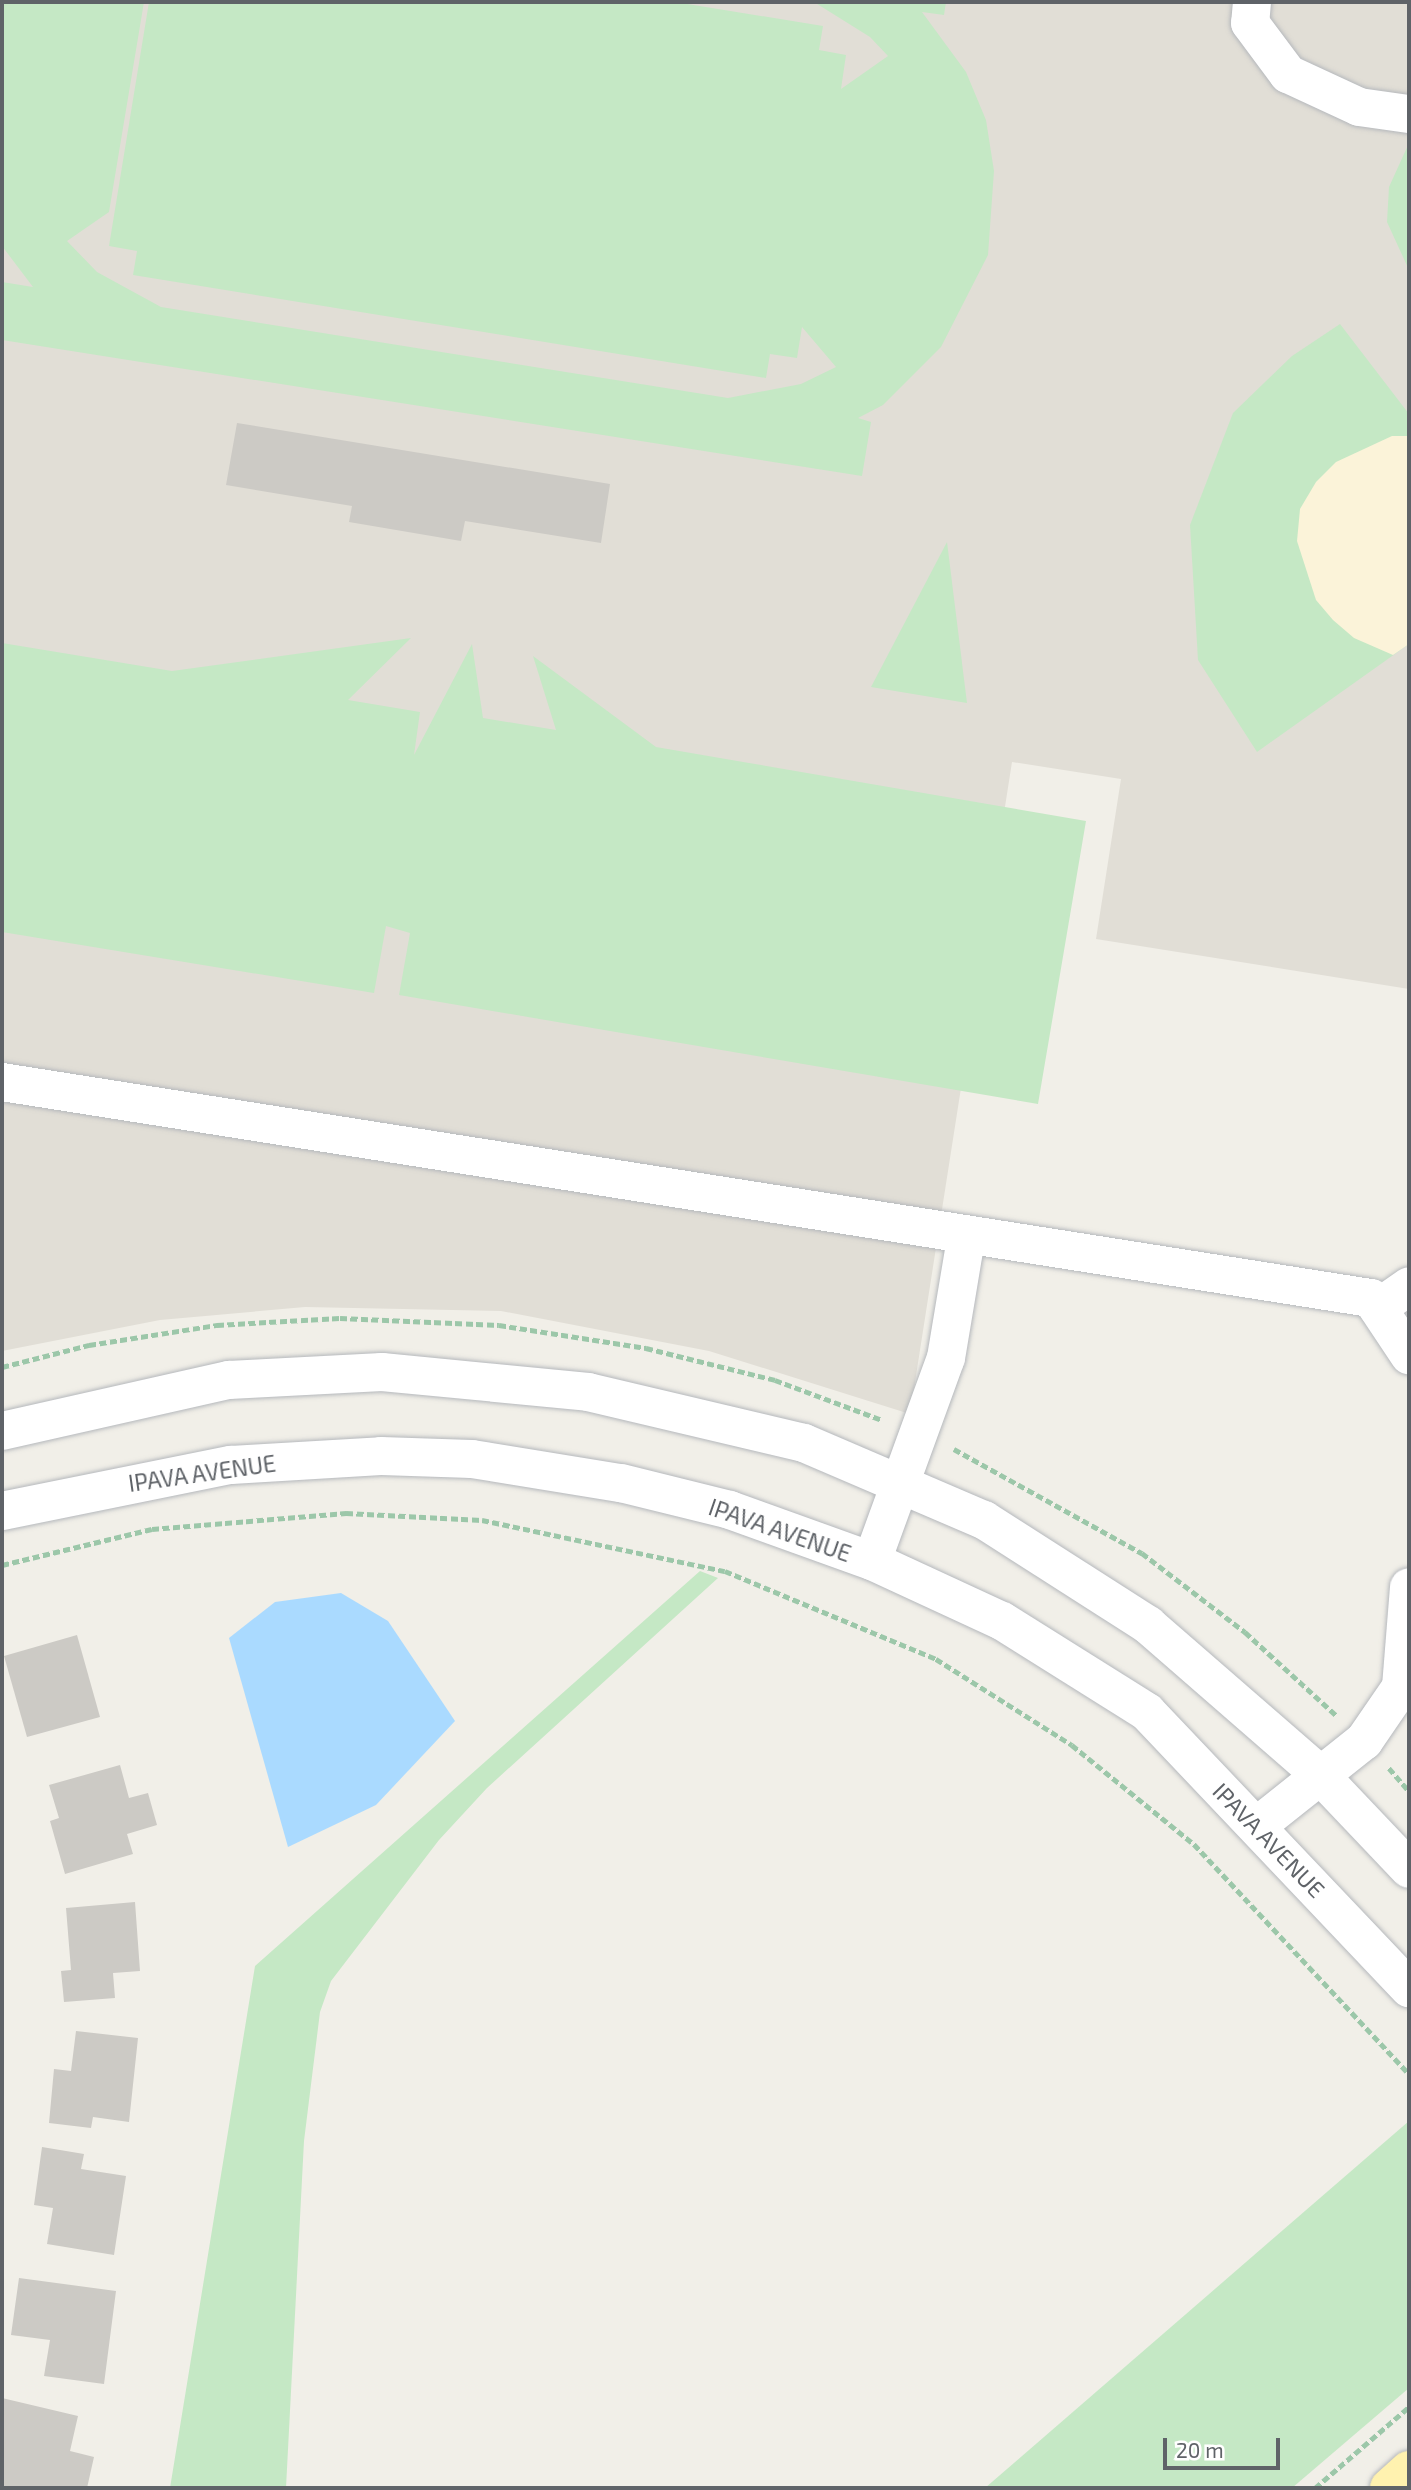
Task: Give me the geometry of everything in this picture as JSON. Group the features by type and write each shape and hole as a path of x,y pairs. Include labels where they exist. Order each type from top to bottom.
{"main road":[{"path":"1388,2488 1409,2470"}],"street":[{"path":"1252,2 1250,23 1288,74 1359,107 1409,114"},
{"path":"2,1082 966,1238 1371,1298 1409,1354"},
{"path":"872,1561 904,1486 946,1359 966,1238"},
{"path":"1378,1308 1409,1286"},
{"path":"2,1431 229,1380 382,1372 587,1392 804,1443 984,1520 1148,1625 1318,1773 1409,1869"},
{"name":"IPAVA AVENUE","path":"2,1510 236,1464 382,1456 472,1459 621,1483 730,1510 872,1561 1002,1621 1147,1713 1409,1988"},
{"path":"1257,1826 1318,1773 1364,1741 1401,1687 1409,1587"}],"path":[{"path":"2,1565 152,1529 346,1513 482,1520 645,1550 737,1575 936,1659 1072,1745 1194,1844 1409,2074"},
{"path":"1315,2488 1409,2407"}],"shaded area":[{"path":"2,2 1409,2 1409,989 1096,939 1121,779 1012,762 910,1414 709,1351 501,1311 305,1307 160,1320 2,1351"}],"green space":[{"path":"2,2 144,2 109,212 67,241 97,272 161,307 728,398 801,384 836,367 802,327 797,358 770,354 766,378 133,275 137,251 109,246 149,2 675,2 823,26 819,50 846,55 841,89 888,56 870,37 814,2 946,2 944,15 922,12 966,72 986,120 994,171 988,255 941,347 883,405 858,418 871,422 862,476 2,340 2,282 33,287 2,246"},
{"path":"1409,143 1409,270 1387,222 1389,187"},
{"path":"1340,324 1409,414 1409,644 1257,752 1198,660 1190,525 1233,413 1292,356"},
{"path":"947,542 967,703 871,687"},
{"path":"411,638 348,700 420,712 414,755 472,644 483,718 556,730 533,656 656,747 1086,821 1038,1104 399,995 410,933 386,926 374,993 2,932 2,643 172,671"},
{"path":"700,1571 718,1578 487,1788 439,1840 331,1981 320,2012 304,2141 286,2488 170,2488 255,1966"},
{"path":"1409,2121 1409,2388 1292,2488 985,2488"}],"sand":[{"path":"1392,436 1409,436 1409,644 1393,655 1354,638 1333,620 1316,600 1297,541 1300,509 1316,482 1336,462"}],"water":[{"path":"341,1593 388,1621 455,1721 376,1805 288,1847 229,1638 275,1602"}],"building":[{"path":"237,423 610,484 601,543 465,521 461,541 349,522 352,506 226,485"},
{"path":"77,1635 100,1717 27,1737 4,1656"},
{"path":"120,1765 129,1798 148,1793 157,1825 127,1834 133,1854 65,1874 50,1821 59,1818 49,1785"},
{"path":"135,1902 140,1971 113,1973 115,1998 64,2002 61,1971 71,1970 66,1908"},
{"path":"76,2031 138,2038 129,2122 93,2117 91,2128 49,2123 54,2069 71,2071"},
{"path":"42,2147 84,2154 81,2169 126,2176 114,2255 47,2244 53,2208 34,2205"},
{"path":"19,2278 116,2291 104,2384 44,2376 50,2340 11,2335"},
{"path":"2,2398 78,2416 70,2451 94,2457 87,2488 2,2488"}]}
